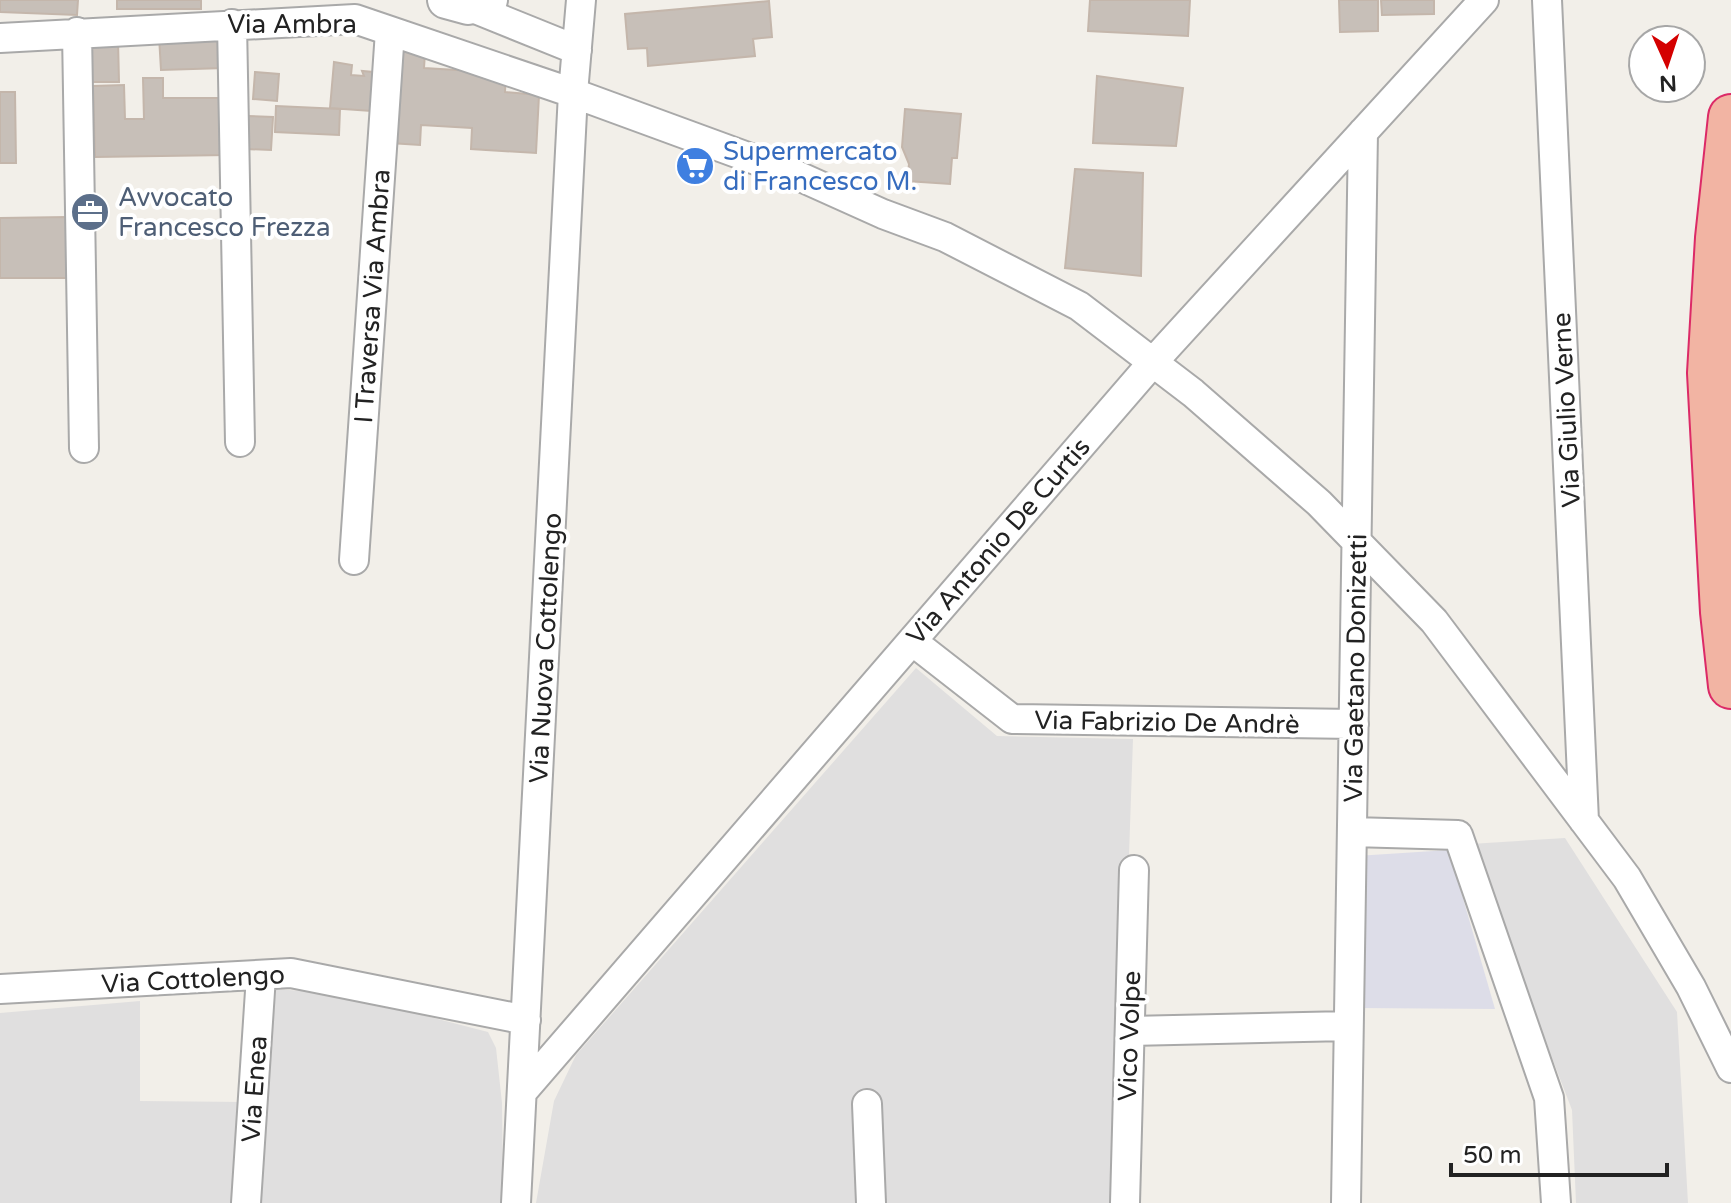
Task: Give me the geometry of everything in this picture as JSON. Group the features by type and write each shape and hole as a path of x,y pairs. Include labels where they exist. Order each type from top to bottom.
{"highway":[{"path":"1731,117 1718,238 1710,373 1723,612 1731,686"}],"street":[{"name":"Via Nuova Cottolengo","path":"516,1203 573,93 581,0"},
{"name":"Via Antonio De Curtis","path":"523,1091 1153,362 1484,0"},
{"name":"Via Giulio Verne","path":"1547,0 1584,821"},
{"path":"468,2 577,50"},
{"name":"Via Ambra","path":"0,38 355,19 573,93 794,174 883,214 945,237 1079,306 1193,393 1358,539 1434,621 1627,878 1691,987 1731,1068"},
{"path":"232,24 240,442"},
{"name":"I Traversa Via Ambra","path":"354,560 390,31"},
{"path":"77,32 84,448"},
{"name":"Via Gaetano Donizetti","path":"1346,1203 1363,132"},
{"name":"Via Fabrizio De Andrè","path":"912,641 1012,719 1354,724"},
{"path":"1352,832 1458,835 1549,1098 1556,1203"},
{"name":"Vico Volpe","path":"1125,1203 1134,870"},
{"name":"Via Cottolengo","path":"0,989 291,973 526,1020"},
{"name":"Via Enea","path":"246,1203 261,976"},
{"path":"1130,1031 1348,1026"},
{"path":"867,1104 871,1203"}],"shaded area":[{"path":"916,668 997,736 1133,739 1117,1203 536,1203 554,1101 576,1055"},
{"path":"1565,838 1677,1012 1688,1203 1576,1203 1572,1110 1470,844"},
{"path":"1449,850 1495,1009 1358,1008 1356,856"},
{"path":"276,989 341,994 488,1032 496,1048 502,1103 501,1203 258,1203"},
{"path":"140,1001 140,1101 245,1102 235,1203 0,1203 0,1013"}],"building":[{"path":"0,0 78,0 77,15 0,12"},
{"path":"117,0 201,0 201,9 117,9"},
{"path":"1090,0 1190,0 1188,36 1088,31"},
{"path":"1339,0 1378,0 1378,31 1340,32"},
{"path":"1381,0 1434,0 1434,14 1382,15"},
{"path":"769,1 772,37 753,39 755,56 648,66 647,48 628,49 625,14"},
{"path":"223,34 225,68 161,70 159,36"},
{"path":"90,40 118,40 119,82 91,82"},
{"path":"396,51 425,53 424,68 506,73 505,92 539,95 536,153 471,149 472,128 421,125 420,145 390,143"},
{"path":"334,62 352,65 351,75 364,76 362,71 373,72 371,111 330,108"},
{"path":"255,72 279,74 277,101 253,99"},
{"path":"1097,76 1183,88 1176,146 1093,143"},
{"path":"143,78 163,78 163,98 226,98 227,155 95,157 93,86 124,85 125,119 144,119"},
{"path":"0,92 15,92 16,163 0,163"},
{"path":"276,106 340,109 339,135 275,132"},
{"path":"905,109 961,114 957,158 952,158 950,184 907,181 909,164 902,147"},
{"path":"247,116 273,117 271,150 245,149"},
{"path":"1075,169 1143,173 1141,276 1065,268"},
{"path":"67,217 67,278 0,278 0,218"}],"place":[{"name":"Supermercato di Francesco M.","path":"695,166"},
{"name":"Avvocato Francesco Frezza","path":"90,212"}]}
